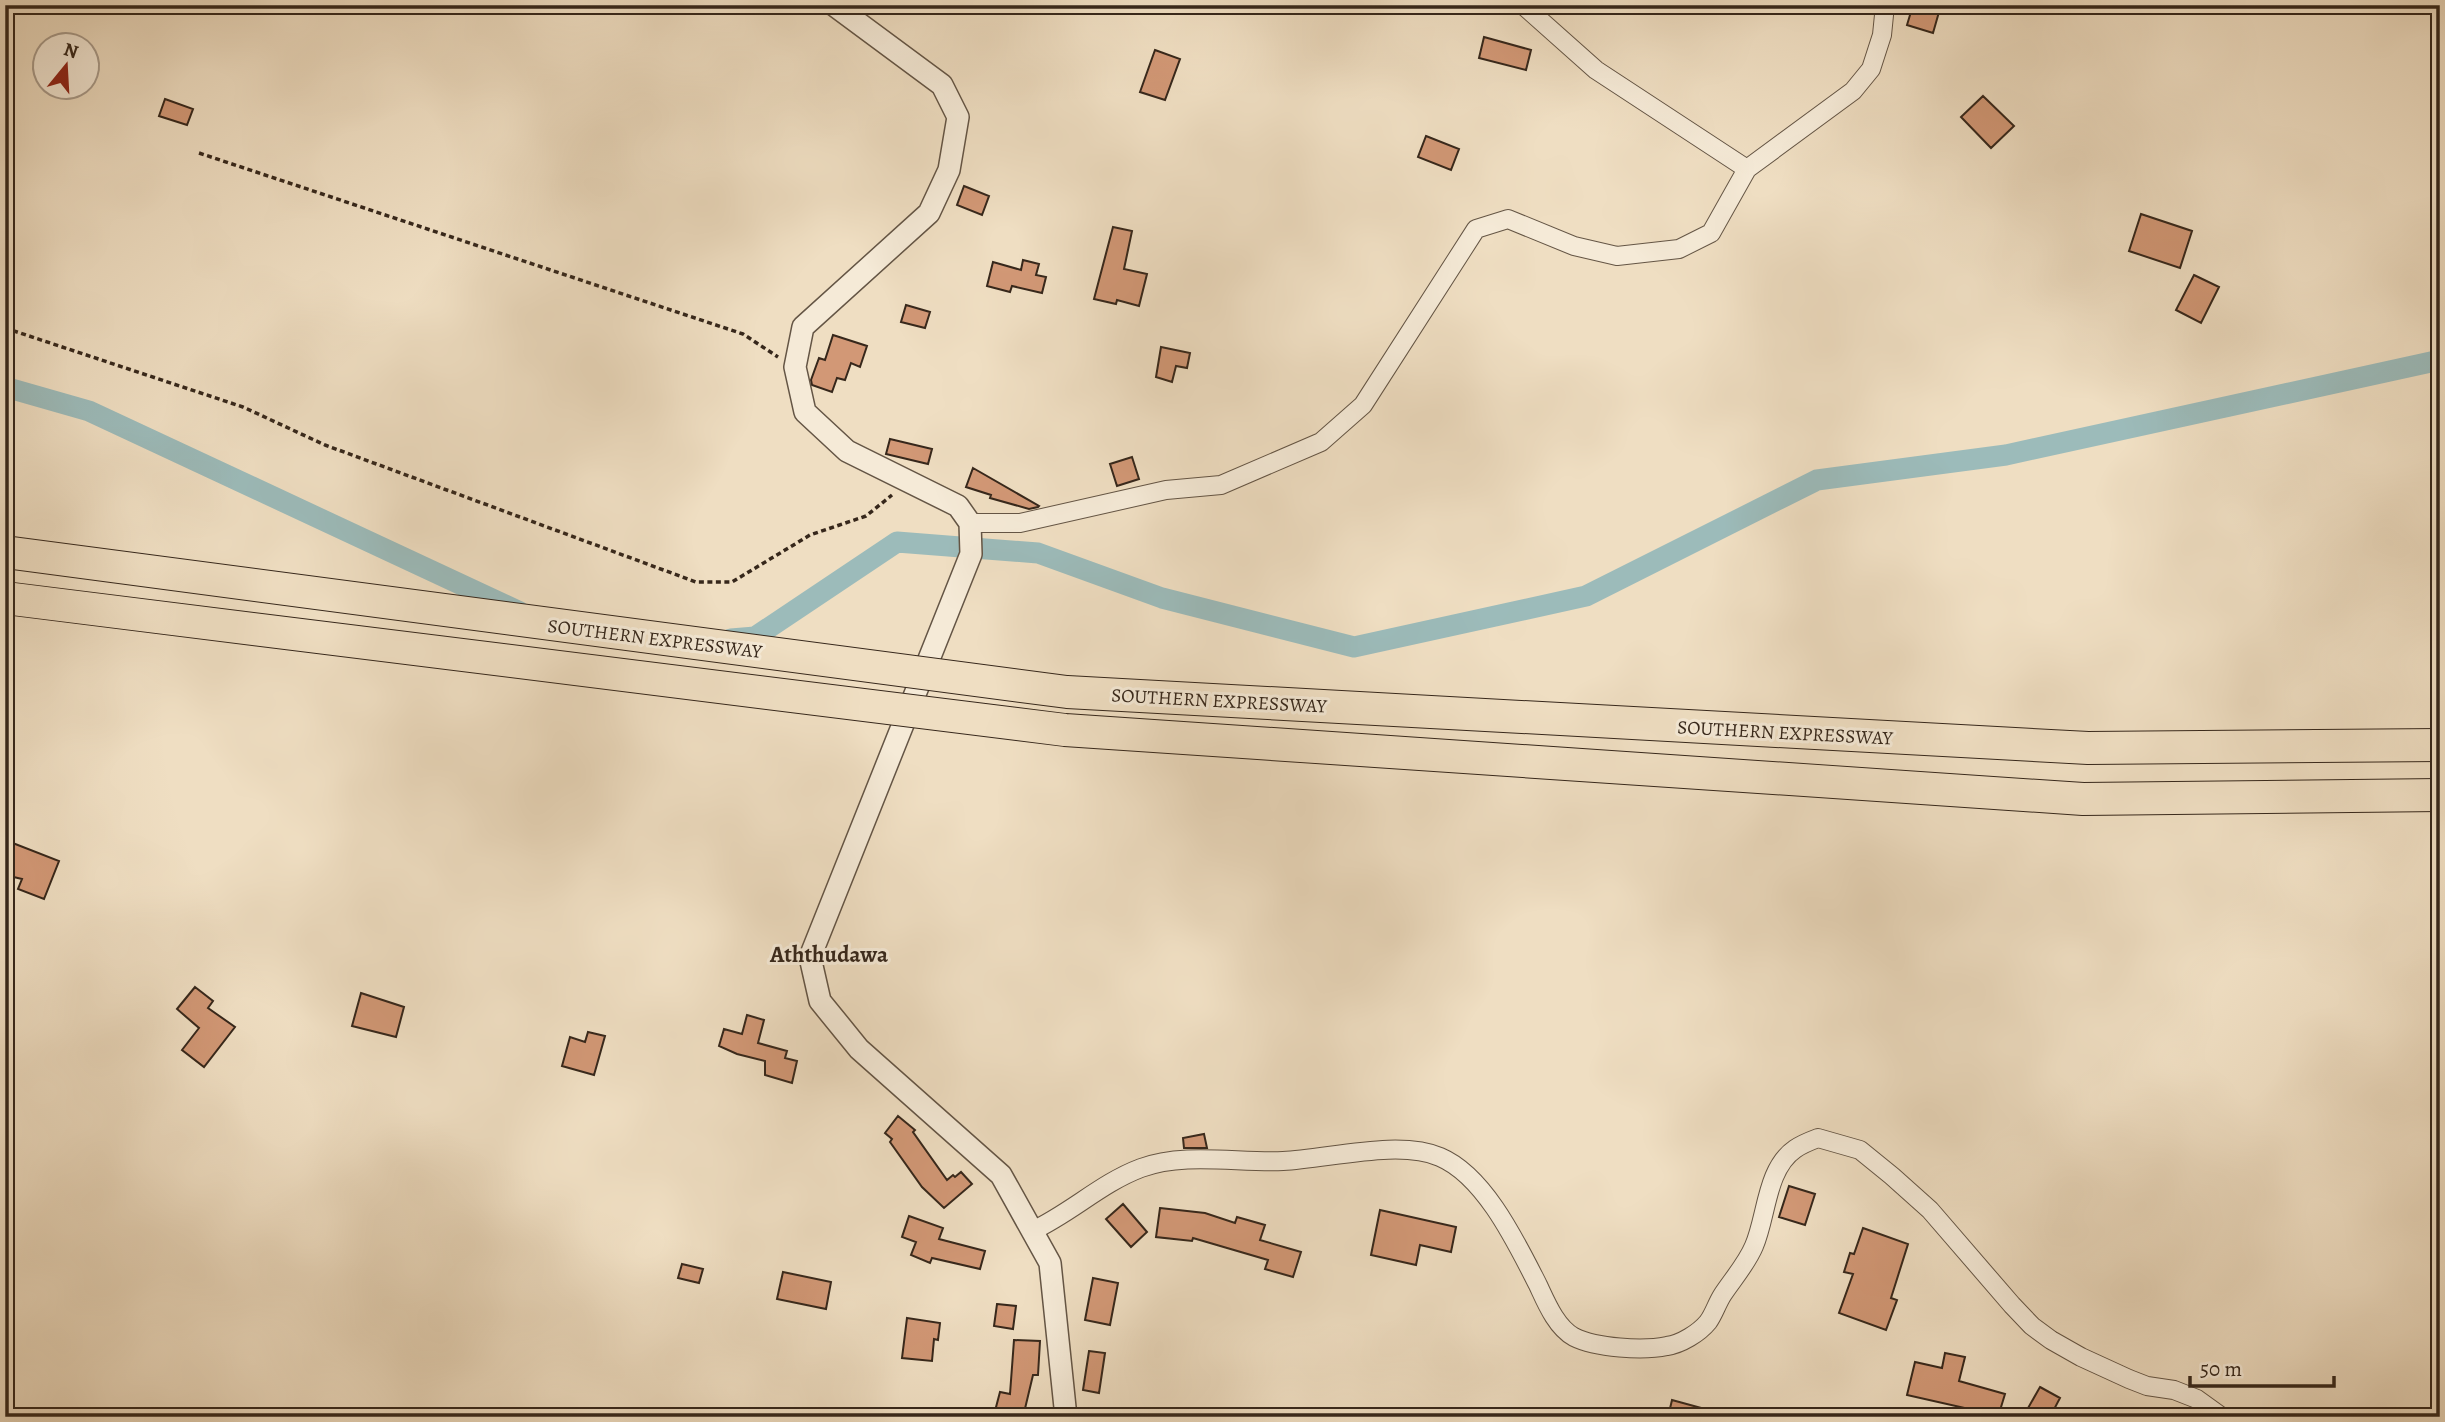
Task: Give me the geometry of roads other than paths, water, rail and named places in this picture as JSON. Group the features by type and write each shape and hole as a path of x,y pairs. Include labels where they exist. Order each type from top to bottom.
{"highway":[{"name":"SOUTHERN EXPRESSWAY","path":"5,552 1067,692 2088,748 2440,745"},
{"name":"SOUTHERN EXPRESSWAY","path":"5,598 1065,730 2083,799 2440,795"}],"street":[{"path":"834,5 942,85 958,117 949,170 929,213 803,327 795,367 805,412 847,451 958,506 971,527 971,554 810,957 820,1001 859,1049 1001,1175 1050,1264 1066,1417"},
{"path":"1523,5 1595,70 1747,169"},
{"path":"971,527 1020,523 1166,490 1221,485 1321,442 1363,405 1476,229 1508,219 1574,246 1617,256 1679,249 1711,233 1747,169 1853,91 1871,69 1882,35 1885,5"},
{"path":"1032,1231 1058,1219 1113,1180 1165,1160 1285,1161 1398,1150 1421,1151 1442,1157 1472,1179 1511,1237 1548,1306 1561,1325 1574,1337 1621,1349 1669,1346 1687,1339 1707,1323 1754,1247 1778,1170 1792,1151 1818,1138 1860,1150 1892,1176 1930,1210 2032,1326 2051,1340 2129,1379 2197,1399 2222,1417"}],"waterway":[{"path":"731,639 755,637 897,542 1038,553 1162,598 1354,647 1586,596 1817,480 2006,455 2440,360"},
{"path":"5,387 89,411 520,612"}],"district":[{"name":"Aththudawa","path":"829,954"}]}
